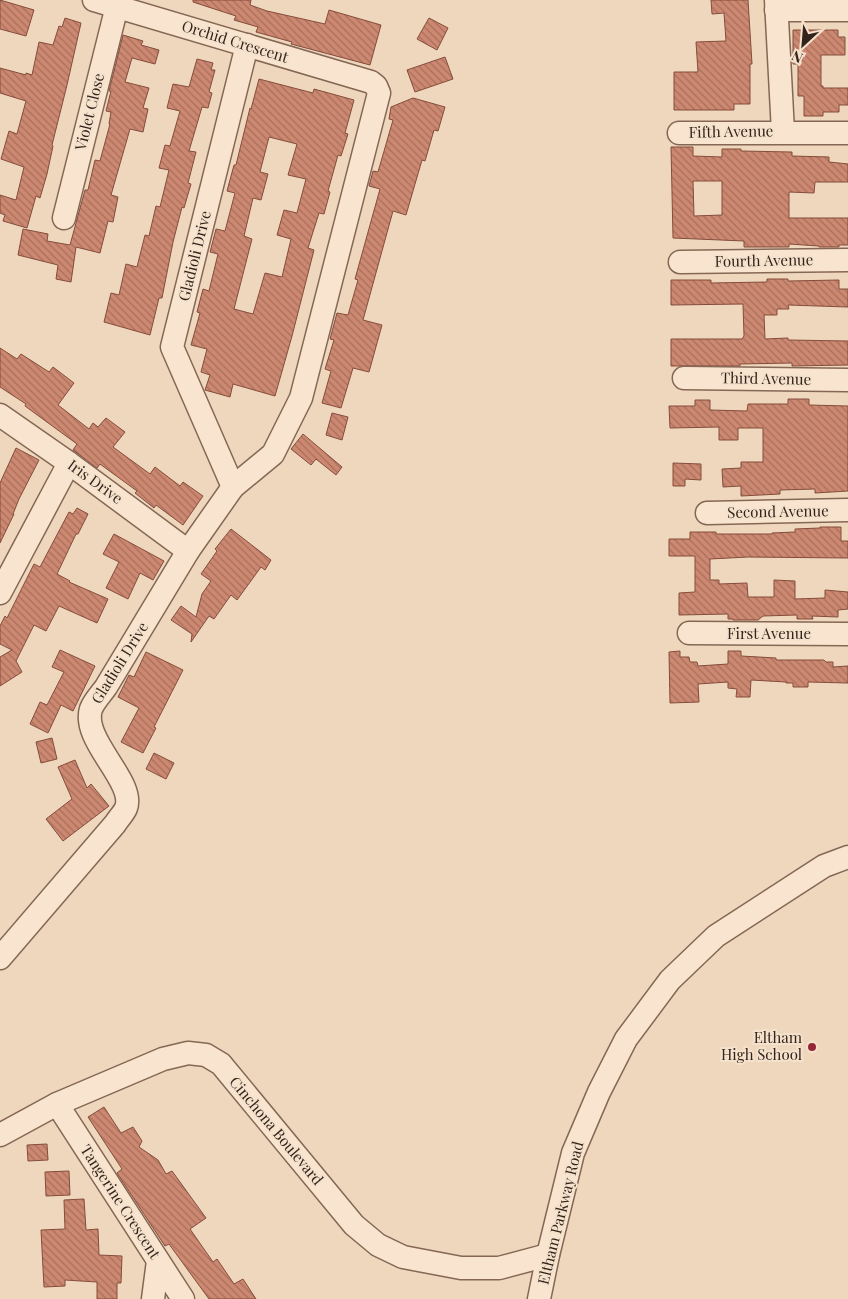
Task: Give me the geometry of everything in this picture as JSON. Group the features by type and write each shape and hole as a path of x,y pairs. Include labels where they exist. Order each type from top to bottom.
{"street":[{"name":"Orchid Crescent","path":"94,0 371,82 376,86"},
{"path":"776,5 848,10"},
{"name":"Fifth Avenue","path":"776,5 783,132"},
{"name":"Violet Close","path":"64,218 117,6"},
{"name":"Gladioli Drive","path":"232,487 172,347 247,45"},
{"name":"Gladioli Drive","path":"0,958 115,824 126,807 125,789 93,733 90,721 91,708 106,687 188,551 232,487 273,454 301,398 379,93 376,86"},
{"name":"Fifth Avenue","path":"679,133 848,133"},
{"name":"Fourth Avenue","path":"680,262 848,260"},
{"name":"Third Avenue","path":"684,378 848,380"},
{"name":"Iris Drive","path":"0,415 69,463 188,551"},
{"path":"0,593 69,463"},
{"name":"Second Avenue","path":"707,513 848,510"},
{"name":"First Avenue","path":"689,633 848,634"},
{"name":"Eltham Parkway Road","path":"539,1299 573,1154 599,1092 626,1039 670,980 716,936 824,866 848,857"},
{"name":"Cinchona Boulevard","path":"0,1135 57,1104 163,1059 188,1053 206,1055 221,1064 354,1225 378,1245 403,1257 461,1268 499,1268 548,1255"},
{"name":"Tangerine Crescent","path":"57,1104 183,1299"},
{"path":"153,1299 158,1261"}],"building":[{"path":"0,0 34,10 26,36 0,29"},
{"path":"193,0 251,0 250,5 267,11 325,24 329,10 381,25 370,65 291,44 292,42 256,32 258,27 234,20 236,16 193,2"},
{"path":"711,0 748,0 752,64 750,64 750,104 734,104 734,110 674,110 674,72 698,72 696,42 726,41 724,13 712,14"},
{"path":"65,18 81,23 47,174 40,198 36,196 27,228 3,221 5,215 0,213 0,195 16,200 24,167 1,159 9,131 17,134 26,101 0,93 0,68 32,75 39,42 53,45 59,26 62,27"},
{"path":"429,18 448,28 437,50 417,39"},
{"path":"793,30 838,30 838,37 845,37 845,55 821,55 821,86 823,88 848,88 848,105 839,105 839,112 823,112 823,116 804,116 804,96 798,96 798,64 793,64"},
{"path":"123,35 143,41 141,45 159,50 155,64 132,58 125,82 149,88 143,108 148,109 143,132 130,129 111,195 118,197 113,222 108,221 100,253 76,247 71,282 56,279 58,265 18,255 23,229 48,234 47,241 70,245 85,190 88,190 95,160 100,161 110,124 111,112 106,111"},
{"path":"445,57 453,79 415,92 407,70"},
{"path":"197,59 213,63 211,70 215,70 209,92 212,93 208,108 202,107 189,151 196,152 188,183 191,184 184,208 182,207 162,298 159,298 150,335 104,322 111,293 119,295 126,264 137,267 145,235 149,236 156,206 160,207 169,170 159,168 165,145 170,146 180,111 167,108 173,84 189,87"},
{"path":"259,79 313,93 314,89 354,100 345,133 348,134 341,156 338,155 324,214 319,213 308,248 314,250 275,396 233,384 230,397 205,390 210,375 201,372 207,349 191,345 200,313 197,312 203,289 209,291 218,254 210,252 216,229 225,231 235,193 227,191","holes":["269,137 297,144 288,175 306,179 297,213 284,210 277,235 291,239 282,277 265,273 253,314 234,309 252,239 244,236 253,198 261,200 268,174 260,172"]},
{"path":"413,98 445,107 438,131 434,130 425,161 422,160 406,215 393,211 363,320 382,325 369,372 353,368 341,408 322,403 331,371 325,369 334,340 330,339 337,313 348,315 358,280 355,279 380,189 369,186 373,171 378,172 393,120 389,119 391,107"},
{"path":"671,147 693,147 693,156 722,157 722,149 741,149 741,151 792,152 792,156 829,157 829,162 848,164 848,182 815,182 814,193 789,192 789,218 848,218 848,245 819,247 789,244 789,247 744,247 744,241 673,238","holes":["693,181 722,181 722,215 694,216"]},
{"path":"767,279 788,279 788,281 839,280 839,289 848,289 848,307 788,305 789,309 777,309 777,315 764,315 765,339 788,338 788,340 848,341 848,365 792,366 792,363 740,364 740,366 671,366 671,339 742,339 744,336 743,304 671,305 671,280 711,280 711,283 767,282"},
{"path":"0,348 17,359 21,354 49,372 53,367 74,383 58,405 89,429 93,423 98,427 106,418 125,432 113,447 150,474 155,467 180,486 183,482 203,496 183,525 156,505 154,508 135,493 137,491 100,464 97,468 73,450 77,444 25,406 26,404 0,387"},
{"path":"788,399 809,399 809,405 848,406 848,491 815,493 815,489 780,490 780,494 741,496 741,486 723,487 722,469 741,468 741,462 763,462 763,428 738,428 738,440 719,440 719,427 670,428 669,406 695,406 695,400 710,400 710,410 747,411 748,404 788,404"},
{"path":"332,413 348,417 342,440 326,435"},
{"path":"303,434 342,467 336,475 316,459 311,465 291,449"},
{"path":"16,448 39,460 19,499 0,543 0,483"},
{"path":"673,463 701,464 701,480 685,479 685,486 673,486"},
{"path":"77,508 88,514 57,574 69,582 108,599 97,623 59,606 46,631 34,625 16,661 22,672 0,686 0,657 12,650 0,644 0,626 5,616 7,618 34,564 40,567 69,512 73,514"},
{"path":"841,527 841,541 848,541 848,558 748,557 710,559 710,580 719,580 719,584 747,583 748,597 774,597 774,580 795,581 795,599 825,598 825,590 848,592 848,609 838,610 838,617 812,616 813,619 797,619 797,615 763,616 758,620 733,620 728,619 728,614 679,615 679,593 695,592 695,556 669,556 669,539 690,539 690,532 772,534 795,532 795,529"},
{"path":"231,529 271,560 265,570 261,567 237,600 231,595 214,619 209,616 191,642 192,634 171,620 181,606 196,617 202,594 211,581 201,574 217,551 215,549"},
{"path":"114,534 164,561 153,580 140,573 128,599 106,588 119,562 103,554"},
{"path":"60,650 95,666 73,711 61,705 48,733 30,724 40,702 47,705 64,672 52,667"},
{"path":"680,651 680,657 689,657 690,662 697,662 698,666 728,664 728,651 741,651 741,656 776,658 776,660 824,660 826,662 833,662 833,667 848,666 848,683 808,682 808,687 793,687 793,683 751,680 750,697 736,697 737,689 728,688 728,682 698,684 699,702 670,703 669,652"},
{"path":"146,652 183,670 143,753 121,742 139,708 118,697 129,675 134,677"},
{"path":"52,738 57,759 41,763 36,742"},
{"path":"154,753 174,763 166,779 146,769"},
{"path":"75,760 87,788 91,784 109,806 63,841 46,819 72,799 58,767"},
{"path":"104,1107 121,1133 133,1127 142,1141 139,1147 158,1160 166,1174 172,1171 206,1218 190,1229 213,1262 217,1259 234,1284 243,1279 256,1299 209,1299 169,1244 165,1246 117,1173 122,1169 88,1117"},
{"path":"47,1144 48,1160 28,1161 27,1145"},
{"path":"69,1171 70,1195 46,1196 45,1172"},
{"path":"84,1199 86,1230 98,1229 99,1255 122,1256 121,1283 117,1283 117,1299 97,1299 97,1282 65,1280 65,1286 44,1287 41,1230 65,1229 64,1200"}],"place":[{"name":"Eltham High School","path":"812,1047"}]}
